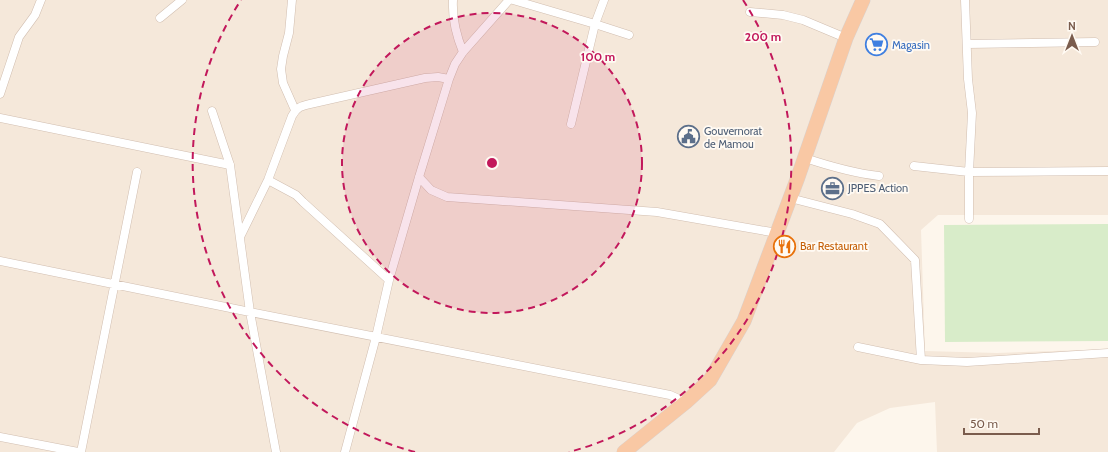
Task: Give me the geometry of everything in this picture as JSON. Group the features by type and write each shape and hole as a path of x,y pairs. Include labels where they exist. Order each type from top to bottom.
{"highway":[{"path":"624,452 686,402 710,380 744,321 805,158 846,38 863,0"}],"street":[{"path":"0,94 19,37 35,15 40,0"},
{"path":"160,18 182,0"},
{"path":"292,0 289,33 281,69 284,84 295,110"},
{"path":"453,0 453,21 456,35 463,52"},
{"path":"345,452 376,337 389,280 449,79 455,64 463,52 509,0"},
{"path":"514,0 629,35"},
{"path":"571,124 595,24 604,0"},
{"path":"965,0 968,79 972,113 969,172 969,219"},
{"path":"750,12 783,15 802,20 846,38"},
{"path":"967,44 1095,42"},
{"path":"240,237 268,180 295,110 310,104 425,78 438,77 449,79"},
{"path":"212,112 230,165 250,312 276,452"},
{"path":"0,118 230,165"},
{"path":"805,158 834,167 879,176"},
{"path":"914,166 969,172 1108,171"},
{"path":"0,437 79,452 137,172"},
{"path":"419,177 431,190 447,197 657,212 777,232"},
{"path":"268,180 296,195 389,280"},
{"path":"790,198 852,214 880,224 914,260 921,360"},
{"path":"0,261 670,395 686,402"},
{"path":"858,347 921,360 968,362 1108,354"}],"shaded area":[{"path":"0,0 1108,0 1108,215 938,215 921,230 925,351 997,353 1081,350 1108,351 1108,452 937,452 935,402 890,408 857,423 834,452 0,452"}],"green space":[{"path":"1108,224 1108,341 945,342 944,225"}],"place":[{"name":"Magasin","path":"876,45"},
{"name":"Gouvernorat de Mamou","path":"688,137"},
{"name":"JPPES Action","path":"832,188"},
{"name":"Bar Restaurant","path":"785,246"}]}
